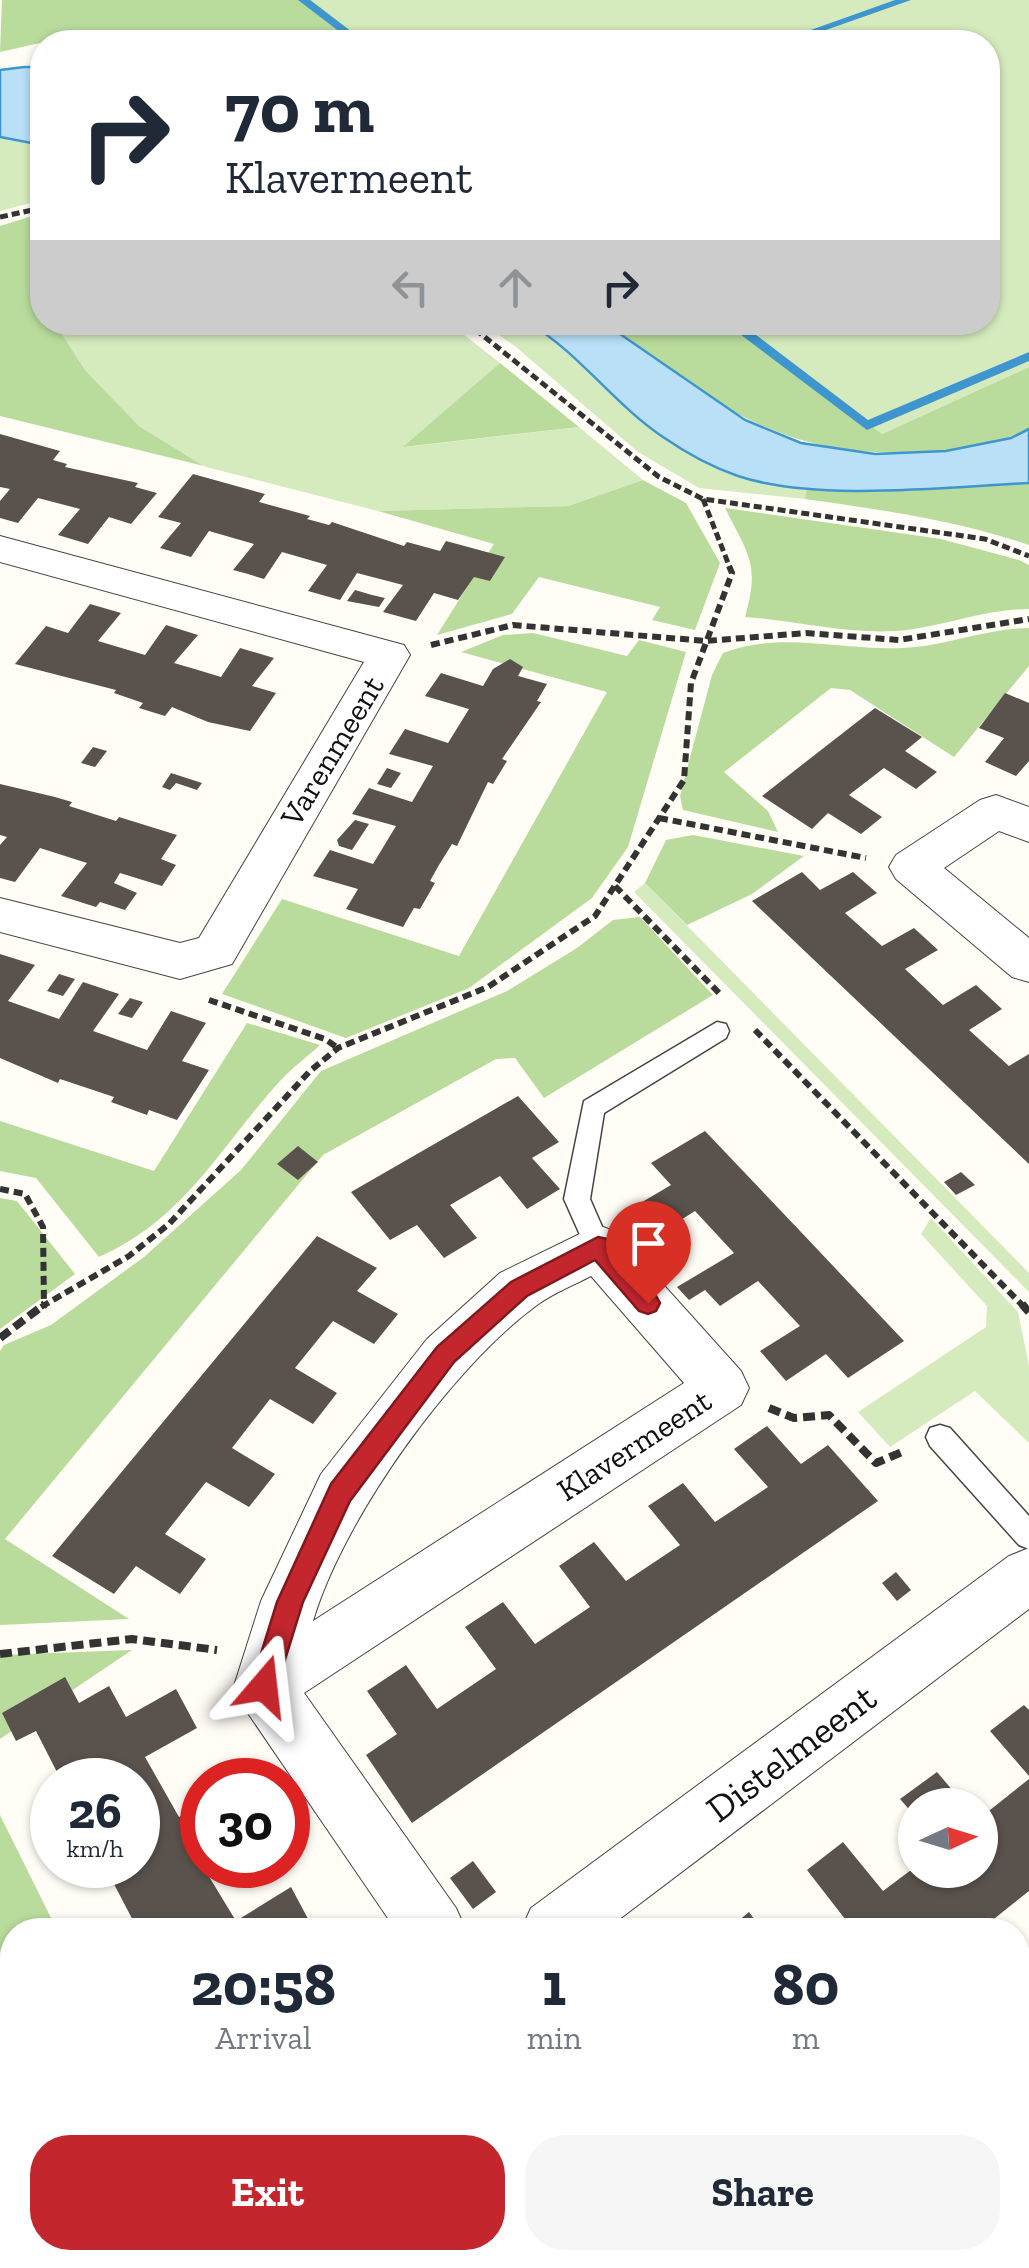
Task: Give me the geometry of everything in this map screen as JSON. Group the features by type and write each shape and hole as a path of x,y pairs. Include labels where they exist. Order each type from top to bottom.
{"street":[{"name":"Varenmeent","path":"0,549 389,655 214,951 193,959"},
{"path":"1029,826 996,811 912,867 1029,964"},
{"path":"0,916 180,961 193,959"},
{"path":"426,1918 268,1672 290,1602 340,1492 446,1355 519,1289 598,1246"},
{"name":"Klavermeent","path":"268,1672 722,1388 598,1246"},
{"name":"Distelmeent","path":"569,1918 1029,1575"}],"lane":[{"path":"598,1246 577,1200 593,1108 718,1030"},
{"path":"940,1437 1029,1536"}],"path":[{"path":"0,217 30,211"},
{"path":"482,335 660,478 703,500 847,516 985,539 1029,556"},
{"path":"0,1338 44,1305 129,1256 169,1224 310,1070 338,1048 488,987 595,916 684,780 691,683 732,573 703,500"},
{"path":"389,655 513,625 706,641 806,633 898,640 1029,619"},
{"path":"659,818 912,867"},
{"path":"615,886 734,1008"},
{"path":"193,959 204,999 326,1039 338,1048"},
{"path":"748,1022 1029,1312"},
{"path":"0,1189 24,1194 43,1227 44,1305"},
{"path":"722,1388 794,1418 829,1416 876,1463 940,1437"},
{"path":"0,1654 132,1639 268,1672"}],"green space":[{"path":"2,0 311,0 350,30 30,30 30,45 0,52"},
{"path":"311,0 1029,0 1029,367 882,434 750,335 1000,335 1000,30 350,30"},
{"path":"0,137 30,143 30,203 0,211"},
{"path":"30,217 30,335 63,335 85,370 139,426 204,466 0,416 0,226"},
{"path":"63,335 464,335 500,363 405,447 579,427 643,480 568,506 378,511 206,467 139,426 85,370"},
{"path":"499,335 545,335 638,415 687,450 742,475 807,487 805,499 699,488 638,452"},
{"path":"620,335 750,335 882,434 1029,367 1029,429 988,443 945,450 867,452 824,446 748,419 678,377"},
{"path":"500,363 579,427 403,447"},
{"path":"643,480 686,503 720,563 695,630 652,620 660,607 539,577 512,614 437,635 494,544 378,511 568,506"},
{"path":"1029,483 1029,545 946,522 805,499 807,487 896,491"},
{"path":"725,508 941,539 1019,560 1029,565 1029,609 887,631 846,630 745,617 752,584 750,561"},
{"path":"1029,628 1029,666 954,757 850,690 831,688 724,772 768,811 778,832 683,810 680,796 684,780 712,675 723,653 747,646 794,642 915,647"},
{"path":"533,633 627,656 639,640 686,652 628,847 592,898 469,988 346,1038 222,994 282,899 459,956 607,692 461,652 503,635"},
{"path":"693,835 804,856 752,894 687,925 645,883 666,840"},
{"path":"645,883 1029,1273 1029,1292 634,892"},
{"path":"640,917 713,995 544,1098 515,1058 496,1059 323,1155 5,1539 129,1619 0,1625 0,1351 4,1345 51,1325 144,1257 241,1170 321,1071 507,991 577,948 613,920"},
{"path":"247,1023 320,1045 280,1081 178,1202 129,1241 99,1257 36,1178 0,1171 0,1121 154,1171"},
{"path":"0,1198 17,1201 75,1274 0,1329"},
{"path":"931,1218 1018,1312 1029,1366 1029,1443 975,1391 890,1447 858,1412 986,1327 987,1306 921,1234"},
{"path":"132,1650 0,1739 0,1655"},
{"path":"0,1815 30,1876 30,1888 36,1888 51,1918 0,1918"}],"water":[{"path":"30,67 30,143 0,137 0,70"},
{"path":"547,335 621,335 745,420 801,443 875,454 946,451 1011,438 1029,429 1029,483 842,491 769,484 738,476 663,437"}],"building":[{"path":"0,434 60,451 53,460 67,464 65,467 138,483 135,487 157,493 131,524 109,517 88,544 58,535 80,509 38,498 18,523 0,518 0,501 10,489 0,487"},
{"path":"193,474 265,494 259,502 310,516 307,519 329,525 332,522 404,546 407,542 440,551 446,541 505,557 490,581 474,577 458,600 434,593 416,621 383,612 403,585 357,573 340,600 308,591 327,565 282,552 264,579 233,570 254,544 209,531 191,557 160,548 181,523 158,517"},
{"path":"355,590 385,598 379,607 347,601"},
{"path":"90,604 121,613 98,641 145,655 166,625 198,635 174,663 221,677 240,648 274,658 252,686 276,693 250,731 208,722 172,707 165,716 139,708 143,703 114,693 116,690 15,664 46,626 68,633"},
{"path":"510,659 523,667 518,676 547,684 537,701 541,702 502,759 507,761 493,784 488,782 457,846 452,844 439,865 430,881 435,883 420,909 414,908 403,927 346,909 358,889 313,876 330,850 373,864 396,826 352,814 369,788 412,802 433,766 389,754 405,729 448,743 469,709 425,696 441,673 483,686 493,669"},
{"path":"1005,693 1029,703 1029,761 1016,776 985,762 1004,738 979,728"},
{"path":"875,708 922,737 905,751 937,772 916,789 884,768 849,795 882,817 861,834 828,813 812,829 762,796"},
{"path":"93,747 107,751 95,767 81,763"},
{"path":"387,768 401,773 391,788 377,784"},
{"path":"171,773 202,783 197,790 176,783 170,790 162,787"},
{"path":"0,784 72,802 69,806 116,821 119,817 177,835 161,859 176,865 162,886 120,873 114,883 137,893 125,910 100,902 96,907 61,896 87,863 40,848 15,882 0,878 0,845 7,837 0,835"},
{"path":"355,820 369,824 352,850 339,846 337,840"},
{"path":"802,872 820,890 853,872 877,893 845,913 882,946 914,928 938,950 905,969 943,1005 976,985 1002,1009 969,1030 1009,1066 1029,1054 1029,1164 752,901"},
{"path":"0,954 35,965 8,1001 59,1019 83,982 119,994 93,1031 147,1050 171,1011 206,1023 182,1061 209,1070 177,1120 149,1110 147,1115 111,1102 114,1097 60,1079 58,1083 0,1058"},
{"path":"59,974 75,979 63,996 47,991"},
{"path":"130,998 143,1002 132,1018 118,1014"},
{"path":"518,1096 559,1142 532,1158 560,1189 527,1209 500,1176 450,1205 477,1238 444,1258 417,1225 390,1240 351,1192"},
{"path":"705,1131 904,1341 848,1378 826,1354 786,1381 760,1351 800,1326 758,1281 720,1306 705,1290 689,1300 677,1287 734,1253 695,1211 657,1235 632,1208 671,1185 651,1163"},
{"path":"298,1146 318,1162 298,1180 277,1164"},
{"path":"961,1172 975,1185 956,1195 944,1182"},
{"path":"317,1236 377,1268 357,1291 398,1314 374,1344 333,1321 295,1368 337,1393 313,1424 270,1399 232,1448 275,1474 249,1507 206,1482 165,1534 206,1559 180,1594 136,1566 114,1594 52,1556"},
{"path":"767,1426 801,1464 828,1445 878,1501 412,1823 366,1755 397,1734 367,1691 406,1665 437,1709 496,1669 465,1627 503,1602 535,1644 590,1607 559,1566 594,1542 626,1581 680,1545 648,1506 683,1483 715,1522 768,1487 734,1449"},
{"path":"896,1572 911,1590 897,1601 882,1583"},
{"path":"65,1677 79,1703 109,1686 126,1717 176,1689 197,1728 146,1758 50,1758 36,1731 16,1741 2,1713"},
{"path":"1024,1705 1029,1710 1029,1776 990,1731"},
{"path":"937,1772 951,1788 915,1788"},
{"path":"1029,1779 1029,1891 995,1918 844,1918 807,1870 843,1842 883,1891 898,1880 898,1888 998,1888 998,1804"},
{"path":"160,1783 180,1816 180,1888 216,1888 234,1918 132,1918 116,1888 160,1888"},
{"path":"473,1861 496,1892 473,1909 450,1878"},
{"path":"292,1888 308,1918 241,1918"}],"waterway":[{"path":"303,0 343,30"},
{"path":"818,30 906,0"},
{"path":"747,335 867,426 1029,356"}],"route":[{"path":"264,1686 290,1602 340,1492 446,1355 519,1289 598,1246 648,1303"}]}
